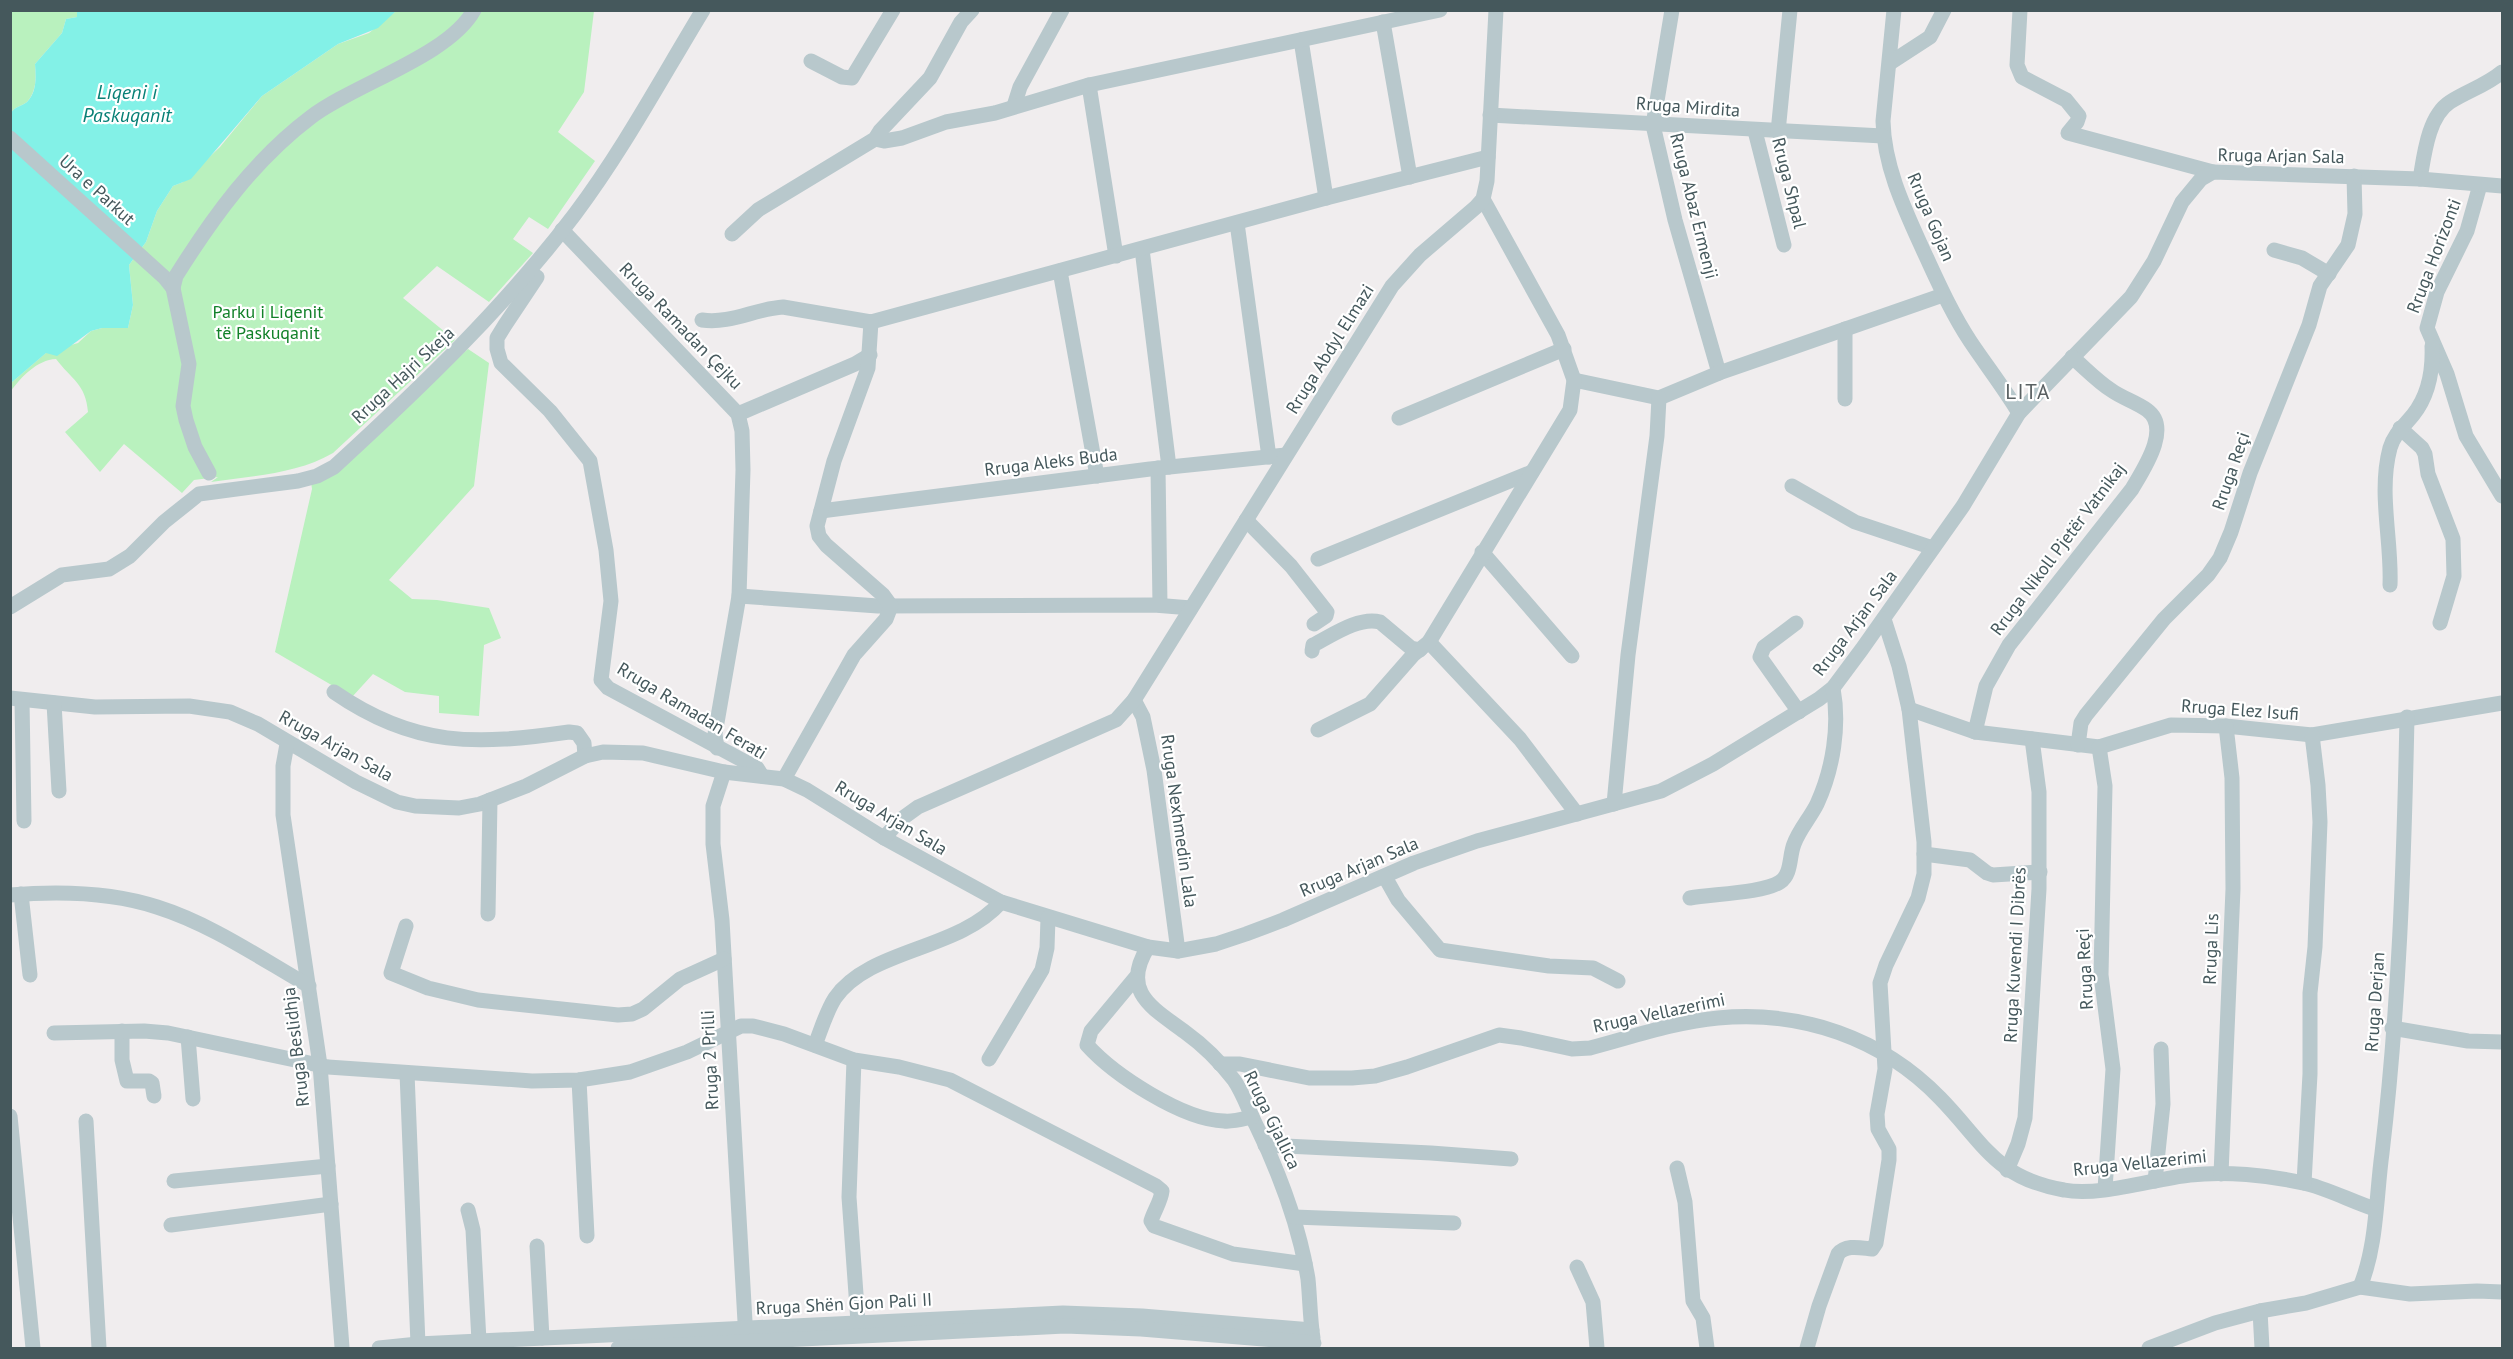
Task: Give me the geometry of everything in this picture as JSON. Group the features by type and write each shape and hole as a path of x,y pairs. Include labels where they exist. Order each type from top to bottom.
{"street":[{"path":"209,472 199,458 183,406 189,364 168,278 222,206 254,169 298,127 336,100 410,62 460,30 474,10"},
{"name":"Rruga Hajri Skeja","path":"10,607 62,575 103,570 116,565 130,556 164,522 200,495 298,481 317,476 334,467 470,338 564,233 603,174 703,10"},
{"path":"810,61 842,77 852,78 893,10"},
{"path":"732,234 758,210 875,140 880,131 930,78 944,57 961,22 972,10"},
{"path":"1014,106 1020,87 1062,10"},
{"path":"875,140 902,138 946,122 995,113 1089,85 1440,10"},
{"path":"1318,730 1370,704 1424,646 1570,410 1574,380 1564,349 1538,297 1512,255 1483,199 1487,181 1496,10"},
{"name":"Rruga Abaz Ermenji","path":"1672,10 1653,124 1675,219 1719,373"},
{"path":"1778,132 1790,10"},
{"name":"Rruga Gojan","path":"1894,10 1883,136 1903,206 1943,295 1965,333 2019,413"},
{"path":"1890,63 1930,37 1944,10"},
{"path":"2020,10 2017,64 2022,77 2066,100 2079,116 2068,133 2213,172"},
{"path":"1383,22 1410,177"},
{"path":"1301,40 1326,198"},
{"path":"2420,179 2431,132 2439,115 2448,104 2502,72"},
{"path":"1089,85 1116,256"},
{"name":"Rruga Mirdita","path":"1490,115 1755,131 1883,136"},
{"name":"Rruga Shpal","path":"1755,131 1784,245"},
{"name":"Ura e Parkut","path":"10,138 168,278"},
{"path":"702,320 718,322 736,319 753,312 783,306 872,322 1326,198 1488,157"},
{"name":"Rruga Arjan Sala","path":"16,699 95,707 210,708 242,717 356,783 397,802 436,808 459,808 490,800 526,786 585,756 603,752 643,753 724,772 784,779 807,790 884,838 1001,902 1148,947 1178,951 1216,944 1283,920 1414,863 1477,841 1661,791 1690,777 1799,712 1833,688 1974,489 2019,413 2131,297 2154,261 2182,202 2201,179 2213,172 2420,179 2502,186"},
{"name":"Rruga Reçi","path":"2078,745 2081,723 2086,715 2164,619 2208,575 2220,558 2250,473 2309,325 2320,286 2348,245 2353,231 2354,176"},
{"name":"Rruga Horizonti","path":"2390,585 2386,465 2391,446 2400,428 2420,405 2425,393 2433,364 2432,340 2427,328 2429,315 2445,272 2468,231 2480,185"},
{"name":"Rruga Abdyl Elmazi","path":"884,838 900,820 918,807 1116,720 1134,700 1392,286 1420,255 1483,199"},
{"path":"1237,223 1269,457"},
{"name":"Rruga Ramadan Çejku","path":"564,233 738,414 742,431 743,470 739,596 715,734 717,748"},
{"name":"Rruga Ramadan Ferati","path":"564,233 516,305 497,338 497,349 501,363 550,411 590,462 606,550 612,601 602,680 608,688 757,768 762,776"},
{"path":"1142,249 1164,468 1160,605"},
{"path":"2274,250 2302,258 2329,274"},
{"path":"1060,271 1077,354 1097,476"},
{"path":"1574,380 1659,398 1719,373 1943,295"},
{"path":"872,322 868,368 843,436 817,526 819,536 825,545 883,595 891,606"},
{"path":"1845,329 1845,399"},
{"path":"2432,340 2447,374 2466,436 2502,496"},
{"path":"1399,418 1564,349"},
{"path":"738,414 855,364 870,355"},
{"name":"Rruga Nikoll Pjetër Vatnikaj","path":"1975,732 1986,686 2000,660 2056,584 2132,489 2144,468 2157,434 2157,424 2146,410 2109,389 2072,357"},
{"path":"1614,804 1628,655 1657,436 1659,398"},
{"path":"2400,428 2422,448 2425,454 2428,474 2453,539 2454,576 2440,623"},
{"name":"Rruga Aleks Buda","path":"821,512 1097,476 1286,455"},
{"path":"1318,559 1532,472"},
{"path":"1792,486 1855,522 1933,548"},
{"path":"1246,520 1291,566 1327,612 1326,616 1314,624"},
{"path":"1482,552 1572,656"},
{"path":"739,596 891,606 1160,605 1191,608"},
{"path":"784,779 854,655 886,619 891,606"},
{"path":"1807,1348 1838,1254 1842,1249 1848,1247 1872,1249 1876,1243 1889,1160 1889,1149 1878,1129 1877,1114 1885,1069 1880,984 1886,965 1918,898 1924,874 1924,854 1909,709 1899,666 1884,619"},
{"path":"1312,651 1313,645 1347,628 1373,620 1380,622 1411,648 1424,646"},
{"path":"1796,623 1764,647 1760,657 1799,712"},
{"path":"1424,646 1520,739 1577,814"},
{"path":"1690,898 1770,886 1784,879 1788,873 1794,843 1817,803 1826,777 1836,723 1833,688"},
{"path":"334,692 369,715 429,736 451,739 507,740 577,733 584,742 585,756"},
{"path":"16,699 24,820"},
{"name":"Rruga Nexhmedin Lala","path":"1134,700 1143,717 1152,759 1178,951"},
{"path":"54,703 59,791"},
{"name":"Rruga Elez Isufi","path":"1909,709 1975,732 2099,747 2171,725 2226,726 2312,735 2407,717 2502,703"},
{"name":"Rruga Derjan","path":"2360,1287 2369,1258 2388,1094 2400,939 2407,717"},
{"name":"Rruga Lis","path":"2221,1174 2233,889 2232,778 2226,726"},
{"path":"2304,1183 2310,1074 2310,993 2315,947 2320,822 2312,735"},
{"name":"Rruga Kuvendi I Dibrës","path":"2007,1170 2018,1144 2025,1118 2038,932 2039,792 2032,739"},
{"name":"Rruga Beslidhja","path":"287,744 283,766 283,815 320,1065 342,1348"},
{"name":"Rruga Reçi","path":"2099,747 2105,786 2101,975 2113,1069 2105,1189"},
{"name":"Rruga 2 Prilli","path":"724,772 713,806 712,821 724,959 746,1340"},
{"path":"488,914 490,800"},
{"path":"1924,854 1970,860 1993,875 2040,872"},
{"path":"1385,877 1398,900 1440,950 1550,966 1593,969 1618,981"},
{"path":"30,975 16,895 99,896 158,907 211,931 309,986"},
{"path":"815,1045 834,999 856,979 889,960 954,935 980,921 1001,902"},
{"path":"989,1059 1042,970 1047,948 1048,918"},
{"path":"406,926 391,973 428,988 478,1000 595,1013 632,1014 643,1009 680,979 724,959"},
{"path":"1148,947 1139,961 1136,977 1091,1031 1087,1045 1140,1088 1166,1102 1225,1122 1252,1117"},
{"name":"Rruga Gjallica","path":"1136,977 1142,996 1152,1008 1188,1034 1220,1064 1235,1082 1265,1145 1293,1217 1305,1264 1313,1341"},
{"name":"Rruga Vellazerimi","path":"1220,1064 1240,1064 1309,1078 1353,1078 1375,1076 1407,1067 1498,1035 1514,1036 1572,1049 1590,1048 1690,1023 1740,1017 1803,1021 1824,1026 1885,1054 1921,1079 1991,1157 2007,1170 2027,1179 2065,1191 2105,1189 2191,1175 2221,1174 2304,1183 2375,1209"},
{"path":"54,1033 144,1031 188,1037 320,1065 484,1079 579,1080 606,1077 660,1063 741,1026 753,1026 784,1034 854,1060 899,1067 950,1080 1156,1186 1162,1191 1151,1221 1154,1226 1233,1254 1305,1264"},
{"path":"2392,1028 2468,1041 2502,1042"},
{"path":"122,1031 122,1060 127,1081 149,1081 152,1083 154,1096"},
{"path":"188,1037 193,1099"},
{"path":"2155,1181 2163,1104 2161,1049"},
{"path":"854,1060 849,1197 858,1322"},
{"path":"407,1073 418,1344"},
{"path":"579,1080 587,1236"},
{"path":"10,1116 33,1348"},
{"path":"86,1121 99,1348"},
{"path":"1265,1145 1431,1153 1511,1160"},
{"path":"174,1181 328,1166"},
{"path":"1677,1168 1685,1202 1693,1301 1703,1318 1707,1348"},
{"path":"171,1225 330,1204"},
{"path":"468,1210 473,1230 479,1341"},
{"path":"1293,1217 1454,1223"},
{"path":"537,1246 542,1338"},
{"path":"1577,1267 1593,1302 1597,1348"},
{"path":"2149,1348 2174,1343 2215,1323 2259,1311 2306,1303 2360,1287 2410,1294 2502,1292"},
{"path":"2259,1311 2262,1348"},
{"name":"Rruga Shën Gjon Pali II","path":"379,1348 542,1338 746,1340 858,1322 988,1315 1100,1313 1313,1341"},
{"name":"Rruga Shën Gjon Pali II","path":"618,1348 746,1340 1075,1326 1313,1341"}],"green space":[{"path":"11,11 77,11 77,17 66,19 62,33 35,64 36,79 33,93 27,102 11,113"},
{"name":"Parku i Liqenit të Paskuqanit","path":"396,11 594,11 584,92 558,132 595,161 548,229 529,217 513,239 533,253 489,302 437,266 403,298 455,340 333,453 305,466 274,473 211,482 218,477 194,480 182,493 124,444 100,472 65,432 88,412 87,403 77,382 56,359 36,366 11,391 11,383 47,352 78,343 91,331 102,328 128,328 133,305 129,265 146,242 157,211 173,186 183,182 220,147 262,96 338,44 369,33"},
{"path":"468,349 489,363 474,486 389,580 412,599 437,600 489,608 501,638 484,645 479,716 439,713 439,696 405,692 373,674 352,697 275,652 312,489 311,482"}],"water":[{"name":"Liqeni i Paskuqanit","path":"77,10 396,11 378,28 338,44 262,96 191,179 173,186 157,211 146,242 129,265 133,305 128,328 102,328 91,331 57,356 46,353 11,383 11,113 27,102 33,94 35,64 62,33 66,19 77,17"}],"district":[{"name":"LITA","path":"2028,392"}]}
